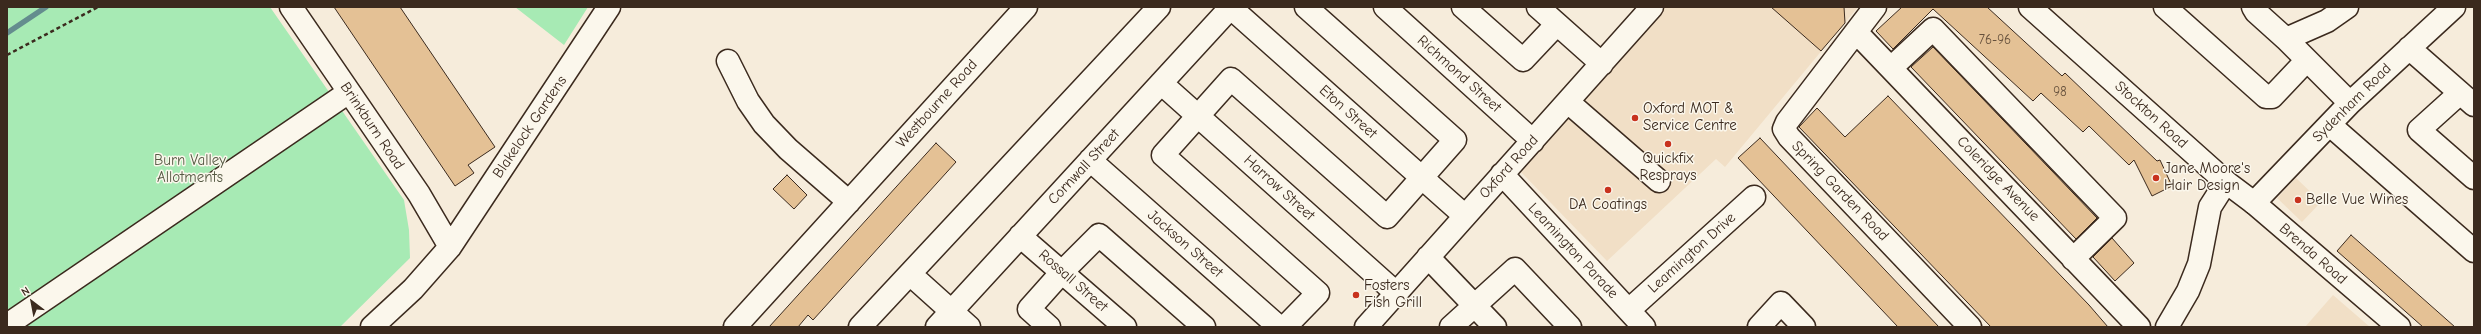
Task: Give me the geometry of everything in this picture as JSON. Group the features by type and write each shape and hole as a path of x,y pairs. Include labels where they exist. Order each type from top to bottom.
{"street":[{"name":"Brinkburn Road","path":"291,7 419,194 450,247"},
{"name":"Blakelock Gardens","path":"372,327 413,289 450,247 610,7"},
{"name":"Westbourne Road","path":"735,327 1026,7"},
{"path":"860,327 1159,7"},
{"name":"Eton Street","path":"1230,7 1465,216"},
{"name":"Cornwall Street","path":"944,319 1230,7"},
{"path":"1285,327 1318,293 1163,155 1199,117 1231,79 1387,217 1454,140 1306,7"},
{"name":"Richmond Street","path":"1385,7 1533,141"},
{"path":"1463,7 1523,60 1557,24"},
{"path":"1538,7 1602,64"},
{"name":"Oxford Road","path":"1366,327 1652,7"},
{"name":"Spring Garden Road","path":"1875,7 1787,122 1784,129 1789,137 1970,327"},
{"name":"Stockton Road","path":"2030,7 2226,182"},
{"path":"2165,7 2266,97 2272,97 2306,60"},
{"path":"2253,7 2256,12 2286,39 2350,103"},
{"path":"2286,39 2327,21 2347,7"},
{"name":"Sydenham Road","path":"2254,203 2350,103 2454,7"},
{"path":"1891,68 1933,29 2116,218 2073,259"},
{"name":"Coleridge Avenue","path":"1856,32 2139,327"},
{"path":"2409,48 2467,99 2419,130 2474,178"},
{"path":"728,61 756,114 788,149 849,202"},
{"name":"Harrow Street","path":"1161,83 1396,293"},
{"path":"7,324 349,92"},
{"path":"1568,102 1659,181"},
{"path":"2330,125 2474,251"},
{"name":"Jackson Street","path":"1090,160 1279,327"},
{"name":"Leamington Parade","path":"1502,174 1644,327"},
{"path":"2169,327 2188,291 2199,264 2210,207 2226,182"},
{"name":"Brenda Road","path":"2226,182 2254,203 2399,327"},
{"name":"Leamington Drive","path":"1629,310 1754,197"},
{"path":"1049,327 1030,309 1062,272 1099,235 1204,327"},
{"name":"Rossall Street","path":"1020,236 1125,327"},
{"path":"1428,257 1495,327"},
{"path":"1451,327 1514,268 1570,327"},
{"path":"910,274 944,319 969,327"},
{"path":"1758,327 1781,303 1804,327"}],"path":[{"path":"7,55 98,7"}],"shaded area":[{"path":"1662,7 1858,7 1725,167 1716,159 1607,261 1521,172"},
{"name":"Belle Vue Wines","path":"2296,178 2321,202 2302,222 2277,198"},
{"path":"2333,295 2370,327 2305,327"}],"green space":[{"name":"Burn Valley Allotments","path":"7,7 270,7 404,200 409,230 410,258 340,327 7,327"},
{"path":"515,7 588,7 564,45"}],"building":[{"path":"334,7 400,7 495,147 468,165 474,173 455,186"},
{"path":"1771,7 1844,7 1845,23 1821,51"},
{"path":"1902,7 1987,7 2062,76 2065,73 2157,161 2160,160 2172,186 2152,196 2134,160 2129,165 2089,126 2083,132 2041,93 2033,101 1933,9 1893,49 1876,31"},
{"path":"1933,47 2097,218 2076,239 1911,67"},
{"path":"1888,96 2089,305 2108,327 1991,327 1799,127 1817,108 1845,137"},
{"path":"1760,138 1939,327 1898,327 1738,158"},
{"path":"936,143 956,162 813,320 808,315 798,327 769,327"},
{"path":"787,175 807,195 794,209 773,189"},
{"path":"2351,235 2455,327 2423,327 2337,251"},
{"path":"2112,238 2134,263 2115,281 2093,257"}],"waterway":[{"path":"7,33 46,7"}],"place":[{"name":"Oxford MOT & Service Centre","path":"1635,118"},
{"name":"Quickfix Resprays","path":"1668,144"},
{"name":"Jane Moore's Hair Design","path":"2156,178"},
{"name":"DA Coatings","path":"1608,190"},
{"name":"Belle Vue Wines","path":"2298,200"},
{"name":"Fosters Fish Grill","path":"1356,295"}]}
